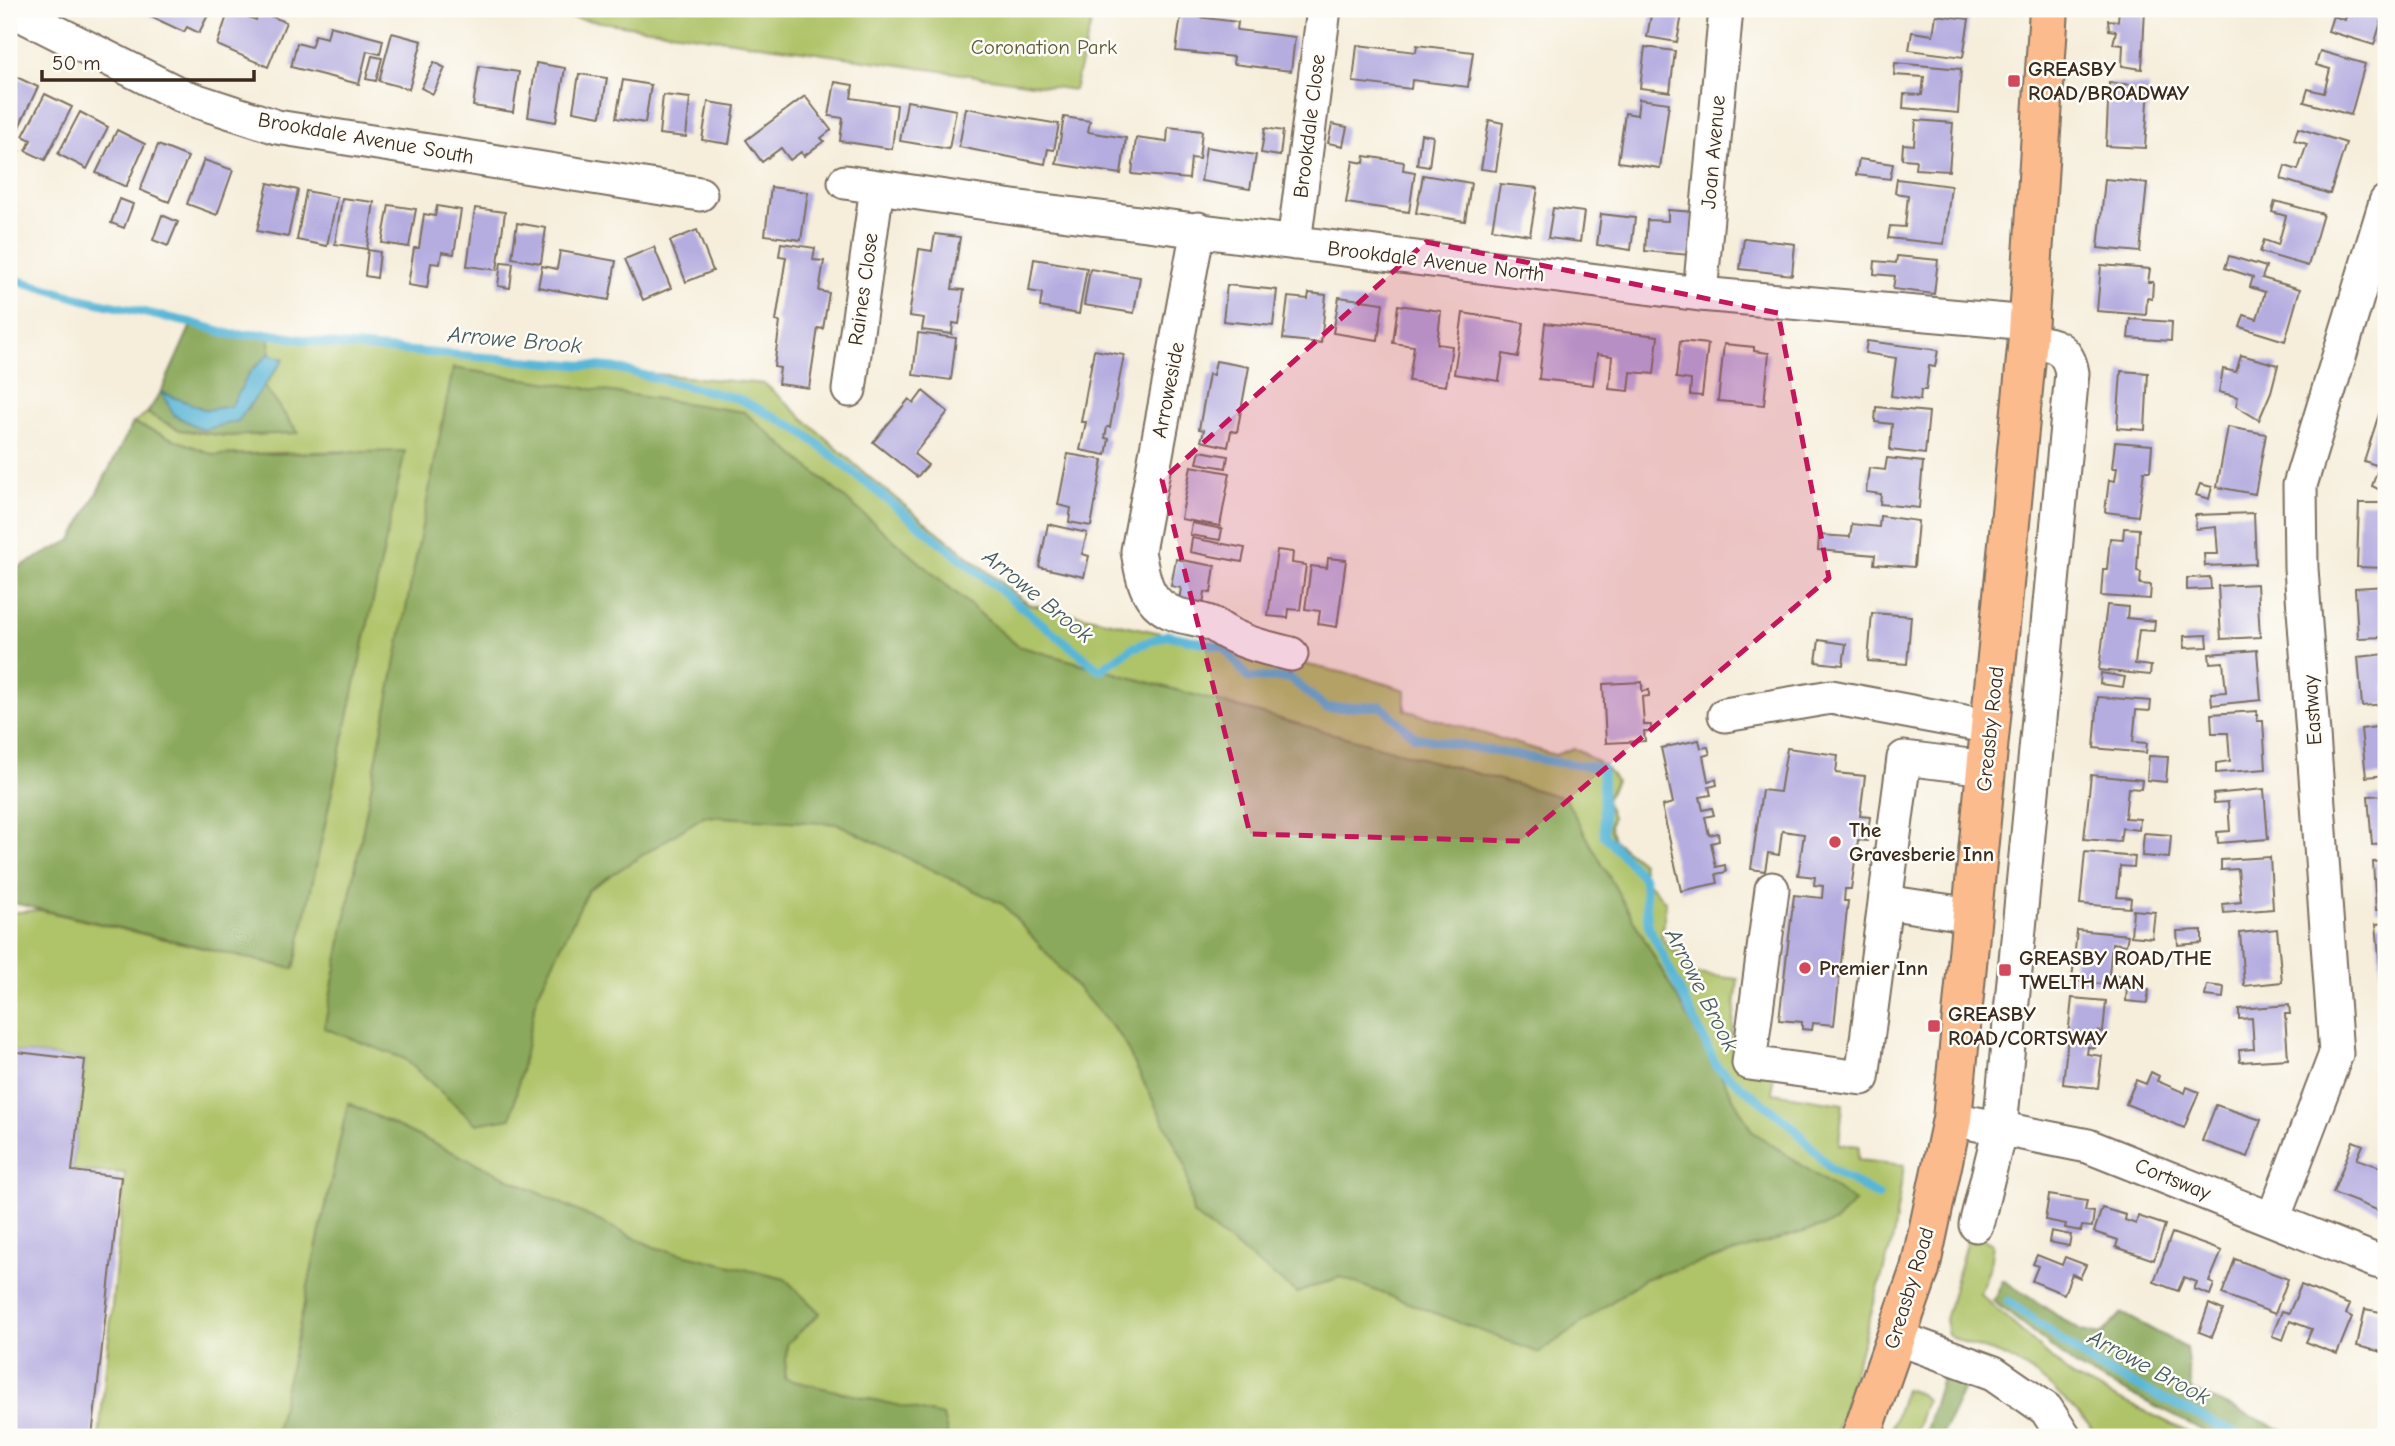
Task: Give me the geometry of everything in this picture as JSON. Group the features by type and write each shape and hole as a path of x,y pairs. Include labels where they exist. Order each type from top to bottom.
{"main road":[{"name":"Greasby Road","path":"1861,1437 1920,1269 1952,1119 2028,333 2049,9"}],"street":[{"name":"Brookdale Avenue South","path":"10,9 186,97 277,127 700,194"},
{"name":"Brookdale Close","path":"1294,243 1324,9"},
{"name":"Joan Avenue","path":"1700,294 1726,9"},
{"name":"Brookdale Avenue North","path":"861,185 1294,243 2028,333"},
{"name":"Raines Close","path":"849,390 861,185"},
{"name":"Eastway","path":"2273,1219 2336,1054 2301,568 2300,485 2386,202"},
{"name":"Arroweside","path":"1198,229 1138,551 1146,590 1169,612 1209,622 1257,646 1291,654"},
{"path":"1976,1226 2000,1128 2072,373 2070,360 2060,349 2028,333"},
{"path":"1725,715 1831,697 1990,727"},
{"path":"1772,889 1749,1063 1862,1077 1904,758 1986,768"},
{"path":"1885,902 1972,915"},
{"name":"Cortsway","path":"1952,1119 2088,1146 2386,1263"},
{"path":"1895,1337 1994,1373 2046,1409 2064,1437"}],"highlighted area":[{"path":"1426,242 1778,313 1829,578 1520,841 1250,834 1162,480"}],"green space":[{"name":"Coronation Park","path":"522,9 1095,9 1074,90"},
{"path":"192,323 233,335 269,334 270,354 284,359 264,386 298,433 226,436 180,430 147,413 161,392"},
{"path":"269,334 334,345 765,384 869,477 1028,604 1363,677 1405,690 1405,710 1555,755 1574,748 1606,767 1616,781 1606,800 1612,817 1610,826 1614,840 1642,863 1644,878 1666,902 1662,938 1673,951 1688,953 1688,973 1738,979 1731,1043 1751,1071 1773,1075 1773,1093 1843,1104 1839,1144 1859,1146 1858,1160 1904,1165 1893,1238 1835,1437 99,1437 125,1173 72,1171 85,1060 9,1051 9,913 39,910 294,969 347,451 214,455 133,423 147,413 180,430 226,436 298,432 264,386 283,359 269,354"},
{"path":"453,368 744,412 1018,646 1565,798 1752,1131 1855,1202 1834,1223 1644,1279 1539,1353 1340,1277 1297,1293 1193,1214 1185,1164 1121,1037 1004,905 838,824 704,816 588,890 537,996 511,1118 476,1124 405,1059 324,1028"},
{"path":"133,423 214,455 405,451 294,969 9,902 9,572 72,540"},
{"path":"348,1103 654,1247 785,1279 820,1313 787,1344 785,1379 943,1416 948,1437 275,1437"},
{"path":"1969,1232 1993,1244 1990,1266 1980,1294 2072,1377 2199,1437 2100,1437 2038,1377 2006,1357 1964,1343 1948,1334 1945,1320"},
{"path":"2003,1280 2081,1331 2101,1335 2122,1313 2186,1348 2191,1390 2298,1437 2216,1437 2078,1368 1993,1301"},
{"path":"1943,1375 1967,1382 1941,1437 1924,1437"},
{"path":"1905,1389 1920,1394 1926,1400 1914,1437 1889,1437"}],"water":[{"path":"269,354 284,359 238,421 203,430 174,415 161,392 206,410 231,406 250,372"}],"building":[{"path":"135,9 211,9 199,33 187,27 184,32"},
{"path":"1134,9 1172,9 1171,15"},
{"path":"1652,9 1683,9 1677,42 1647,37"},
{"path":"2119,9 2145,9 2142,69 2122,66 2123,45 2113,44 2116,31 2109,30 2108,20 2118,21"},
{"path":"2348,9 2385,9 2374,45 2328,31 2333,16 2345,20"},
{"path":"229,10 256,20 260,12 286,22 268,67 217,45"},
{"path":"1181,15 1238,22 1237,30 1295,37 1291,71 1233,64 1234,57 1176,51"},
{"path":"1936,15 1969,19 1963,57 1909,50 1912,32 1933,35"},
{"path":"330,26 383,40 380,54 367,51 359,84 291,67 297,43 311,47 315,35 327,38"},
{"path":"392,33 422,41 409,89 379,81"},
{"path":"1357,45 1416,52 1417,45 1473,52 1468,87 1412,80 1411,89 1353,82"},
{"path":"1645,47 1675,51 1670,92 1640,88"},
{"path":"2320,51 2365,64 2351,115 2304,102 2308,89 2324,93 2330,69 2316,65"},
{"path":"372,56 382,58 376,81 366,79"},
{"path":"434,62 445,68 433,94 421,88"},
{"path":"536,63 565,68 556,122 528,117"},
{"path":"1895,63 1961,69 1958,113 1903,108 1904,94 1922,95 1924,77 1894,75"},
{"path":"479,66 519,72 513,112 473,106"},
{"path":"10,74 38,87 16,133 9,129"},
{"path":"579,74 607,78 601,116 573,111"},
{"path":"623,80 651,85 645,123 616,118"},
{"path":"835,82 853,85 851,98 897,105 892,149 840,141 843,118 829,116"},
{"path":"2109,83 2149,86 2145,148 2106,146"},
{"path":"45,94 72,107 45,160 26,151 31,140 23,136"},
{"path":"663,95 690,98 686,137 659,134"},
{"path":"805,96 831,130 821,138 824,141 804,156 801,152 790,160 781,148 762,162 746,140"},
{"path":"1639,99 1669,103 1660,168 1618,162 1625,113 1637,115"},
{"path":"907,101 956,110 949,149 900,141"},
{"path":"708,102 735,106 729,144 702,140"},
{"path":"966,108 1059,124 1054,150 1048,149 1045,164 959,147"},
{"path":"80,112 108,127 87,169 58,154"},
{"path":"1064,117 1090,121 1088,132 1126,138 1121,174 1056,164"},
{"path":"1489,120 1503,123 1496,171 1481,169"},
{"path":"1916,120 1953,123 1949,171 1915,169 1916,160 1902,159 1903,144 1914,145"},
{"path":"1332,124 1347,127 1343,146 1328,143"},
{"path":"1168,127 1202,131 1199,159 1191,158 1189,179 1132,174 1136,138 1167,142"},
{"path":"1265,128 1283,131 1280,156 1261,153"},
{"path":"2298,128 2346,143 2330,194 2281,179 2285,166 2298,170 2307,144 2294,140"},
{"path":"117,130 145,144 126,187 96,173"},
{"path":"1421,134 1433,136 1429,167 1417,165"},
{"path":"9,145 19,151 9,168"},
{"path":"158,145 188,157 169,202 140,190"},
{"path":"1206,147 1256,155 1250,189 1201,181"},
{"path":"1365,156 1404,162 1403,170 1415,172 1409,212 1346,203 1353,161 1364,163"},
{"path":"1859,159 1893,164 1890,179 1856,175"},
{"path":"204,160 233,170 217,215 187,204"},
{"path":"1423,175 1471,183 1465,221 1416,213"},
{"path":"1897,179 1951,186 1944,244 1888,238 1890,226 1905,227 1908,195 1895,193"},
{"path":"2105,179 2147,183 2140,252 2098,248"},
{"path":"268,183 298,190 288,237 257,231"},
{"path":"1500,184 1538,188 1530,235 1492,229"},
{"path":"771,187 808,192 801,240 765,235"},
{"path":"306,191 337,197 327,246 297,240"},
{"path":"342,198 374,202 367,249 335,244"},
{"path":"120,199 133,204 124,228 111,223"},
{"path":"2275,201 2323,214 2308,266 2260,252 2264,240 2278,245 2286,216 2272,212"},
{"path":"389,205 416,209 409,247 382,243"},
{"path":"437,206 461,210 454,254 442,252 440,264 431,263 427,288 408,285 414,248 419,248 424,214 435,216"},
{"path":"475,208 505,212 497,270 467,266"},
{"path":"1553,208 1584,212 1580,242 1548,238"},
{"path":"1668,210 1694,212 1690,255 1645,251 1647,220 1668,221"},
{"path":"1601,214 1635,218 1631,250 1597,245"},
{"path":"162,215 178,222 168,246 153,240"},
{"path":"517,223 546,228 541,263 512,258"},
{"path":"697,230 713,271 686,282 670,241"},
{"path":"935,234 960,237 952,289 964,290 959,324 953,323 952,334 922,330 924,318 909,316 919,249 932,251"},
{"path":"1744,238 1795,244 1792,275 1740,269"},
{"path":"781,243 815,248 813,260 824,261 819,291 829,293 823,329 818,328 809,388 778,384 780,368 774,367 780,322 776,321 786,257 779,256"},
{"path":"654,247 671,288 643,300 625,259"},
{"path":"368,250 380,252 377,278 365,276"},
{"path":"560,251 616,261 609,300 538,287 542,266 557,269"},
{"path":"1897,256 1938,260 1934,294 1893,289 1895,276 1874,274 1875,261 1896,263"},
{"path":"2229,256 2266,267 2262,278 2300,289 2285,341 2240,327 2244,315 2257,319 2265,292 2250,287 2253,277 2225,268"},
{"path":"1034,259 1087,268 1079,314 1040,307 1042,293 1029,291"},
{"path":"501,262 513,263 510,288 498,286"},
{"path":"2101,265 2150,269 2148,282 2153,282 2152,299 2147,298 2146,315 2097,311"},
{"path":"1090,269 1140,277 1134,313 1084,305"},
{"path":"1227,285 1277,290 1273,326 1223,321"},
{"path":"1309,293 1326,295 1321,343 1283,339 1288,297 1308,299"},
{"path":"1339,297 1383,303 1378,340 1333,333"},
{"path":"1398,305 1441,311 1437,344 1452,346 1446,386 1409,381 1414,346 1393,343"},
{"path":"1463,313 1524,323 1518,357 1503,354 1499,381 1454,374"},
{"path":"2130,319 2172,322 2171,341 2128,338"},
{"path":"1545,323 1658,336 1654,374 1631,372 1629,391 1609,389 1612,356 1597,354 1593,385 1539,379"},
{"path":"918,333 956,338 951,380 913,375"},
{"path":"1680,341 1708,344 1702,396 1690,395 1691,380 1676,378"},
{"path":"1867,341 1938,350 1935,367 1929,366 1926,390 1921,390 1920,400 1891,396 1896,358 1865,353"},
{"path":"1724,344 1754,347 1754,351 1769,353 1764,405 1718,401"},
{"path":"1094,350 1124,355 1110,427 1107,427 1105,438 1109,439 1106,455 1080,450 1086,422 1081,422"},
{"path":"2241,355 2278,365 2271,392 2259,420 2236,406 2238,397 2219,392 2223,369 2236,372"},
{"path":"1216,361 1249,367 1237,432 1231,431 1228,447 1201,441 1204,430 1199,429 1209,374 1213,375"},
{"path":"2121,371 2148,373 2145,430 2117,428"},
{"path":"923,391 948,412 914,454 928,465 917,477 873,442 909,399 914,403"},
{"path":"1876,407 1929,412 1925,454 1890,450 1892,424 1875,422"},
{"path":"2380,411 2386,412 2386,493 2372,486 2379,466 2364,461"},
{"path":"2228,427 2266,434 2255,494 2217,487"},
{"path":"2115,442 2152,445 2150,471 2144,471 2138,516 2105,512 2109,480 2115,481 2117,468 2112,468"},
{"path":"1200,451 1228,456 1226,468 1197,463"},
{"path":"1068,454 1103,460 1091,526 1069,522 1071,508 1058,505"},
{"path":"1887,458 1923,462 1919,508 1880,504 1881,494 1866,492 1869,468 1885,470"},
{"path":"1191,466 1230,473 1220,526 1181,519"},
{"path":"2200,484 2212,487 2209,499 2196,495"},
{"path":"2359,503 2386,503 2386,568 2357,567"},
{"path":"2254,513 2256,564 2205,566 2204,554 2218,554 2216,527 2196,529 2195,515"},
{"path":"1880,516 1918,521 1914,567 1874,564 1875,555 1818,550 1819,535 1850,537 1852,524 1879,527"},
{"path":"1192,523 1222,529 1220,540 1190,535"},
{"path":"1048,524 1087,533 1082,554 1089,556 1084,577 1039,567"},
{"path":"2124,528 2139,529 2137,571 2141,572 2140,584 2151,585 2150,599 2101,596 2103,569 2107,569 2110,538 2123,539"},
{"path":"1192,538 1245,548 1242,562 1190,552"},
{"path":"1277,550 1293,552 1292,563 1306,565 1300,610 1289,609 1288,618 1268,616"},
{"path":"1328,558 1346,560 1337,627 1318,624 1320,611 1305,609 1311,566 1327,568"},
{"path":"1176,559 1215,566 1211,593 1205,592 1203,605 1179,601 1181,588 1171,586"},
{"path":"2210,577 2211,589 2187,590 2187,578"},
{"path":"2257,584 2260,637 2221,639 2218,586"},
{"path":"2386,586 2386,637 2358,638 2355,588"},
{"path":"2107,605 2128,607 2127,618 2155,621 2154,631 2139,630 2135,664 2151,666 2150,675 2099,670"},
{"path":"1872,613 1911,616 1907,664 1868,661"},
{"path":"2207,635 2208,647 2184,648 2184,636"},
{"path":"1819,640 1846,644 1843,665 1816,662"},
{"path":"2257,650 2261,700 2212,705 2211,693 2226,692 2223,662 2210,663 2209,654"},
{"path":"2386,654 2386,704 2362,706 2358,657"},
{"path":"2101,673 2125,677 2123,687 2100,684"},
{"path":"1642,682 1642,691 1649,690 1649,696 1642,697 1644,725 1651,725 1651,731 1644,731 1645,741 1606,743 1603,684"},
{"path":"2098,697 2151,701 2150,711 2136,710 2133,742 2147,743 2146,753 2094,748"},
{"path":"2257,711 2257,721 2263,721 2266,769 2216,773 2216,763 2230,761 2228,733 2212,733 2211,714"},
{"path":"2386,726 2386,775 2366,777 2361,729"},
{"path":"1699,740 1701,748 1708,747 1710,754 1703,756 1708,781 1716,779 1717,785 1709,787 1711,795 1700,797 1703,810 1712,808 1714,815 1705,817 1709,835 1718,833 1719,841 1711,843 1716,867 1725,865 1726,872 1716,874 1718,883 1681,891 1662,806 1673,803 1661,748"},
{"path":"1787,748 1838,755 1836,773 1865,776 1860,816 1870,817 1867,841 1858,840 1851,889 1845,889 1844,901 1848,901 1834,1025 1813,1023 1812,1030 1802,1029 1802,1022 1779,1020 1794,895 1822,898 1823,886 1814,885 1815,877 1798,875 1804,834 1782,831 1779,855 1768,853 1765,871 1751,869 1762,790 1780,792"},
{"path":"2149,756 2168,757 2166,782 2147,780"},
{"path":"2091,775 2142,780 2141,789 2128,788 2125,818 2140,819 2139,830 2122,828 2120,842 2084,839"},
{"path":"2264,789 2268,839 2218,843 2217,832 2230,831 2228,802 2214,803 2213,794"},
{"path":"2386,795 2386,844 2372,845 2368,796"},
{"path":"2144,833 2171,835 2169,858 2142,856"},
{"path":"2085,852 2135,857 2134,867 2120,866 2117,897 2131,898 2130,908 2080,904"},
{"path":"2270,857 2273,909 2224,913 2223,904 2241,902 2238,869 2221,870 2221,860"},
{"path":"2386,861 2386,910 2376,910 2373,862"},
{"path":"2133,910 2155,912 2152,938 2131,936"},
{"path":"2386,923 2386,977 2381,977 2376,924"},
{"path":"2277,929 2282,982 2244,986 2240,933"},
{"path":"2077,930 2128,935 2126,945 2112,943 2109,975 2124,976 2123,986 2072,981"},
{"path":"2202,930 2202,943 2178,945 2177,931"},
{"path":"2207,985 2224,987 2223,998 2205,996"},
{"path":"2127,987 2149,990 2147,1003 2126,1001"},
{"path":"2072,998 2106,1001 2103,1032 2097,1031 2095,1048 2088,1047 2087,1054 2102,1056 2098,1088 2063,1084"},
{"path":"2289,1005 2290,1014 2285,1014 2288,1059 2240,1062 2239,1050 2254,1049 2252,1018 2239,1019 2239,1009"},
{"path":"9,1051 85,1060 72,1171 121,1177 92,1437 9,1437"},
{"path":"2151,1072 2159,1076 2157,1081 2185,1093 2187,1087 2199,1092 2184,1128 2126,1104 2136,1080 2146,1084"},
{"path":"2216,1105 2261,1120 2248,1157 2202,1141"},
{"path":"2353,1141 2363,1145 2357,1159 2386,1169 2386,1202 2382,1212 2333,1193"},
{"path":"2049,1195 2087,1201 2085,1211 2094,1212 2092,1227 2082,1226 2081,1231 2065,1228 2066,1224 2045,1220"},
{"path":"2102,1208 2126,1215 2125,1220 2136,1224 2138,1216 2165,1225 2154,1260 2116,1247 2118,1240 2094,1232"},
{"path":"2051,1231 2071,1235 2069,1246 2049,1242"},
{"path":"2172,1233 2222,1251 2209,1282 2214,1284 2210,1295 2194,1289 2197,1282 2184,1277 2178,1291 2154,1282"},
{"path":"2037,1255 2062,1265 2065,1257 2086,1265 2080,1278 2072,1274 2064,1294 2032,1281 2038,1266 2033,1264"},
{"path":"2235,1259 2288,1279 2275,1314 2222,1294"},
{"path":"2301,1285 2350,1305 2346,1314 2352,1317 2337,1354 2306,1342 2312,1329 2290,1321 2283,1340 2272,1336 2282,1311 2289,1313"},
{"path":"2209,1304 2223,1310 2212,1337 2199,1332"},
{"path":"2365,1309 2386,1313 2386,1353 2357,1346"}],"waterway":[{"name":"Arrowe Brook","path":"9,278 82,299 192,323 233,335 269,334 334,345 615,368 739,399 800,430 1100,670 1132,648 1167,635 1224,647 1248,678 1290,678 1326,708 1381,706 1415,737 1602,768 1604,835 1644,878 1648,925 1717,1067 1791,1125 1831,1169 1878,1196"},
{"name":"Arrowe Brook","path":"2008,1301 2096,1366 2242,1437"}],"place":[{"name":"GREASBY ROAD/BROADWAY","path":"2014,81"},
{"name":"The Gravesberie Inn","path":"1835,842"},
{"name":"Premier Inn","path":"1805,968"},
{"name":"GREASBY ROAD/THE TWELTH MAN","path":"2005,970"},
{"name":"GREASBY ROAD/CORTSWAY","path":"1934,1026"}]}
